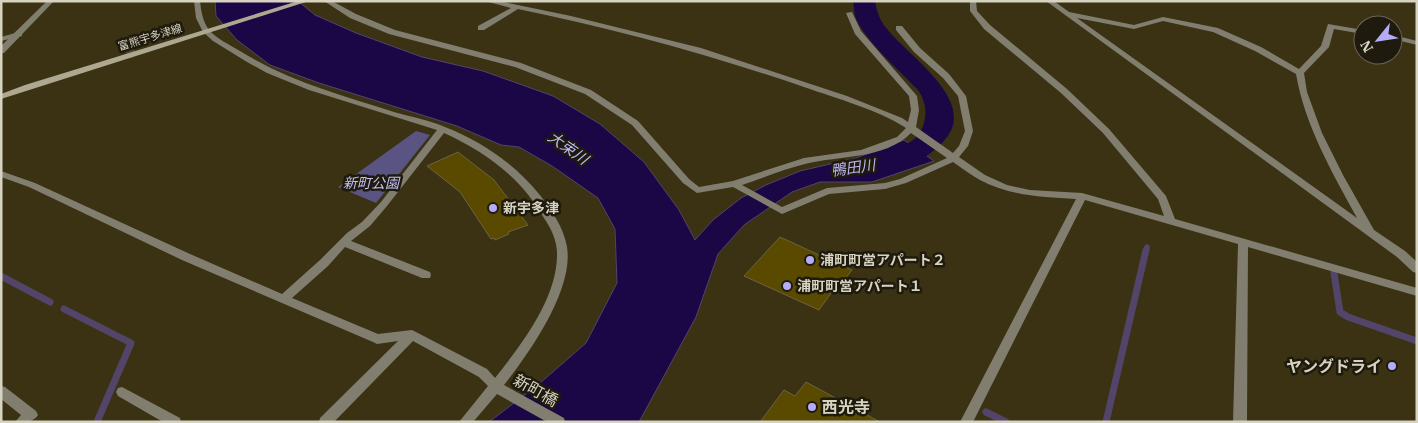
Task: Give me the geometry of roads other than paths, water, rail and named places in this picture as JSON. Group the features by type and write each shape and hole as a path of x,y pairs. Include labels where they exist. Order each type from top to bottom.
{"main road":[{"name":"富熊宇多津線","path":"1,97 306,1"}],"street":[{"path":"1,52 51,1"},
{"path":"197,1 206,32 252,62 302,86 443,129 475,145 524,180 541,202 558,234 563,258 557,285 546,314 496,387 465,422"},
{"path":"327,1 353,16 392,32 518,65 588,92 635,123 686,182 697,190 734,184 804,161 862,153 900,139 911,128 916,110 913,96 858,32 850,13"},
{"path":"488,1 698,50 844,98 899,120 982,177 1004,187 1030,193 1082,196 1417,292"},
{"path":"973,1 974,11 987,28 1064,91 1106,131 1163,198 1171,222"},
{"path":"1049,1 1401,254 1417,269"},
{"path":"481,28 517,7"},
{"path":"1065,13 1134,27 1163,19 1215,30 1258,49 1300,73"},
{"path":"1353,30 1331,26 1325,47 1300,73 1302,92 1329,155 1371,233"},
{"path":"734,184 782,211 827,191 885,186 903,181 954,158 963,146 969,131 962,96 946,76 917,50 899,28"},
{"path":"1,39 19,34"},
{"path":"1403,40 1417,43"},
{"path":"283,299 345,243 384,204 443,129"},
{"path":"1,174 32,185 186,257 377,339 412,335"},
{"path":"966,422 1082,196"},
{"path":"345,243 426,275"},
{"path":"1240,422 1243,243"},
{"path":"325,422 412,335"},
{"name":"新町橋","path":"412,335 483,373 496,387 559,422"},
{"path":"1,391 31,415 21,422"},
{"path":"122,392 175,422"}],"water":[{"name":"大束川","path":"215,1 298,1 315,15 356,33 422,57 483,71 553,96 600,124 644,162 679,210 695,240 713,220 741,198 800,171 856,158 904,140 934,161 872,182 820,182 792,192 744,225 718,254 696,317 639,422 489,422 539,384 586,343 617,283 615,229 598,198 552,166 519,147 501,145 457,126 319,83 270,65 237,40 216,16"}],"waterway":[{"name":"鴨田川","path":"864,1 867,17 878,34 934,92 940,112 937,132 914,153 878,166"},
{"path":"1146,251 1147,247"},
{"path":"1106,422 1146,250"},
{"path":"1334,273 1340,312 1348,317 1417,341"},
{"path":"1,276 50,302"},
{"path":"64,309 131,343 97,422"},
{"path":"986,412 1006,422"}],"tunnel":[{"path":"129,50 137,59"}],"place":[{"name":"新宇多津","path":"493,208"},
{"name":"浦町町営アパート２","path":"810,260"},
{"name":"浦町町営アパート１","path":"787,286"},
{"name":"ヤングドライ","path":"1392,366"},
{"name":"西光寺","path":"812,407"}],"park label":[{"name":"新町公園","path":"371,183"}]}
